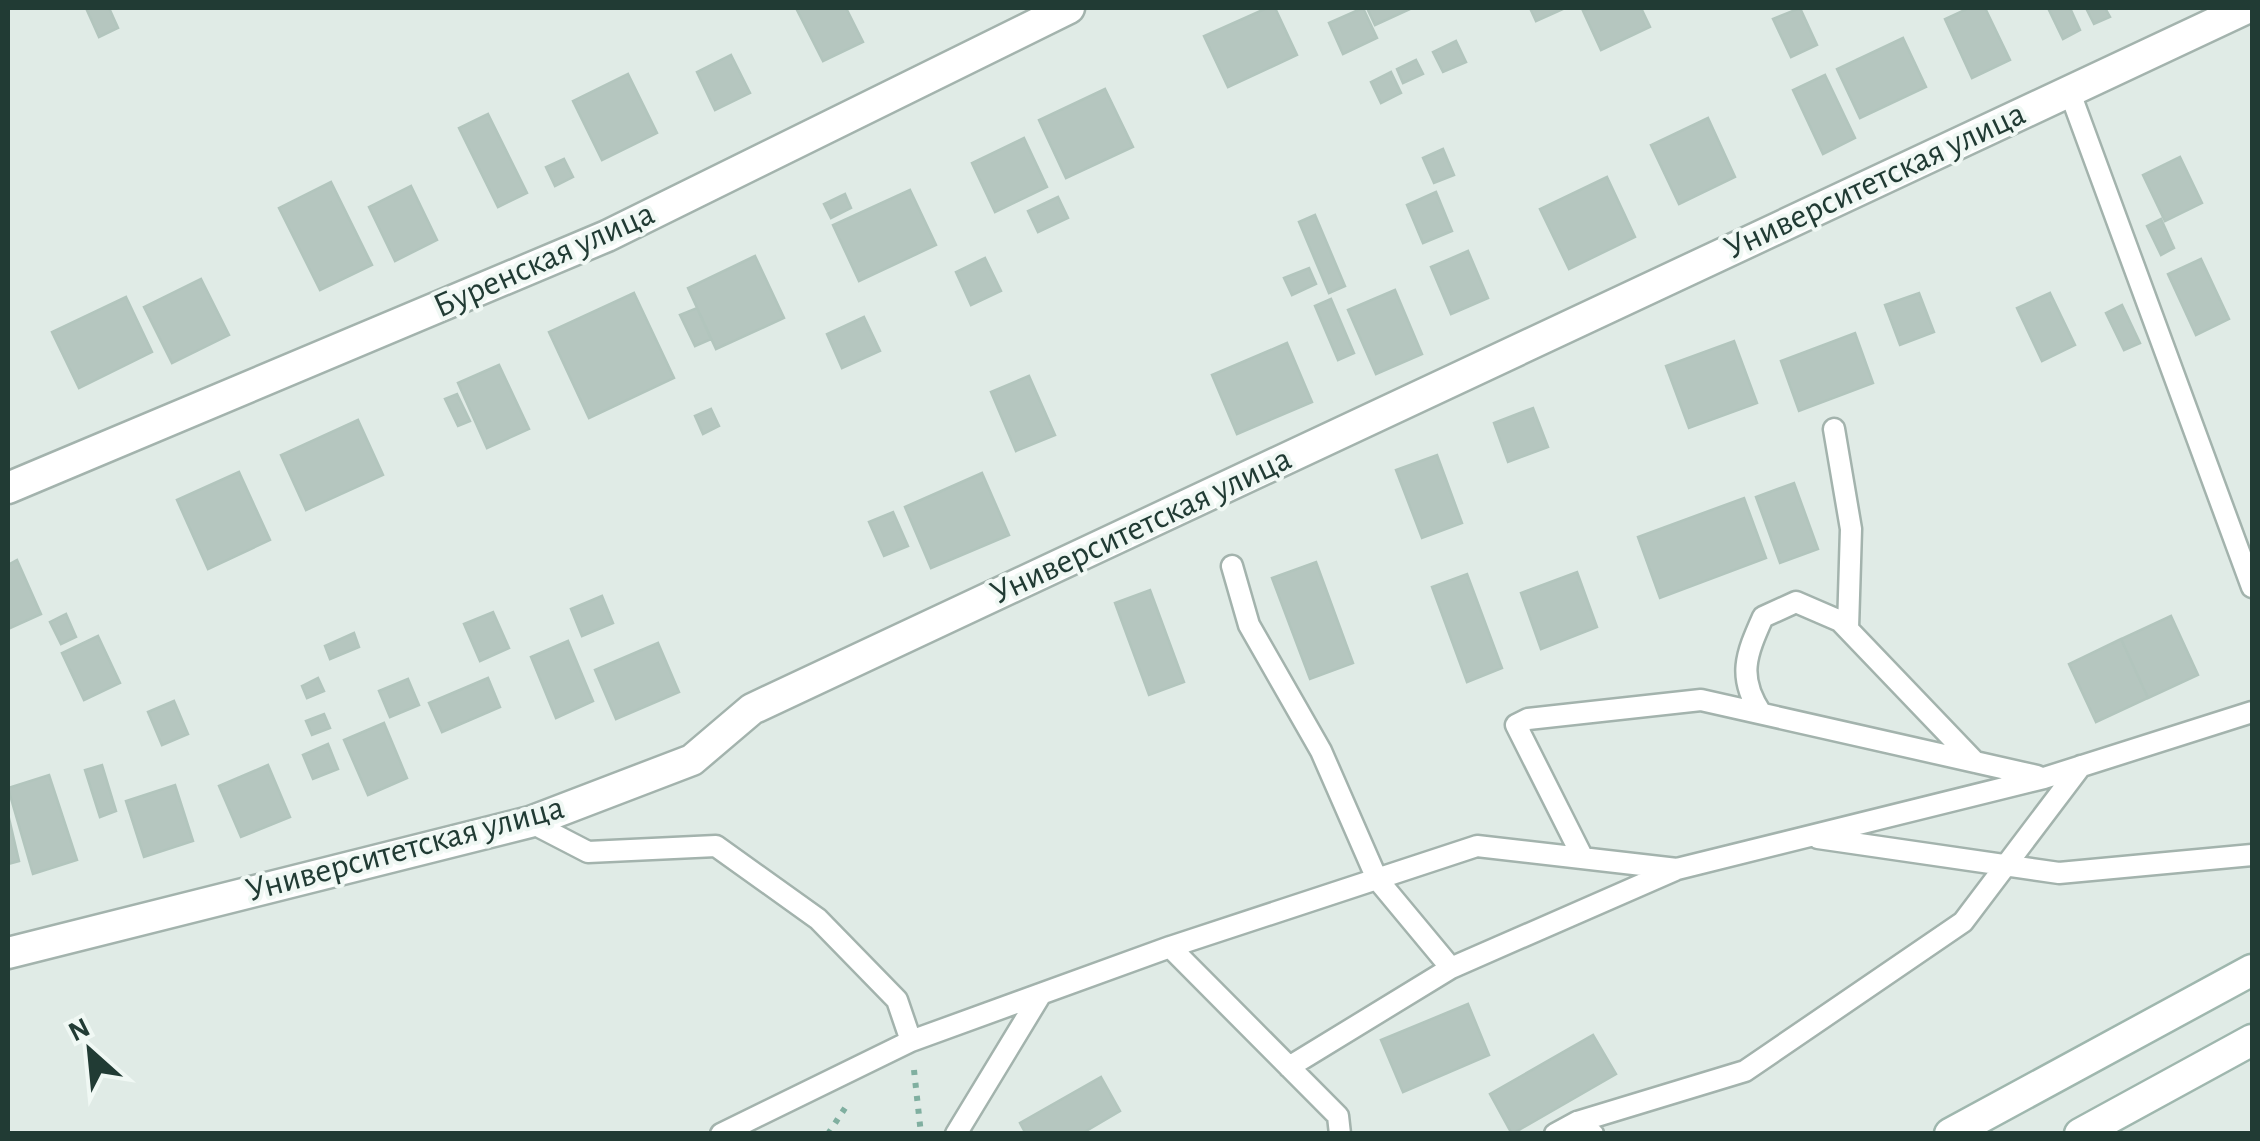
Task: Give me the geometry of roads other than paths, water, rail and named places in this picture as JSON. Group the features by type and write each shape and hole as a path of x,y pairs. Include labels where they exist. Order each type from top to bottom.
{"street":[{"name":"Буренская улица","path":"8,488 607,236 1069,8"},
{"name":"Университетская улица","path":"8,953 530,822 692,760 752,708 2248,8"},
{"path":"1950,1134 2252,970"},
{"path":"2080,1134 2252,1040"}],"lane":[{"path":"2070,90 2252,587"},
{"path":"1834,428 1852,529 1848,628"},
{"path":"1232,566 1249,625 1321,751 1377,879 1451,968"},
{"path":"1761,714 1746,690 1744,660 1763,617 1796,602 1840,620 1974,762"},
{"path":"1583,858 1516,725 1528,719 1701,700 2044,778"},
{"path":"1289,1067 1451,968 1677,869 2044,778 2252,712"},
{"path":"1555,1134 1585,1128 1745,1071 1962,922 2081,766"},
{"path":"530,822 588,852 716,846 818,919 897,1000 911,1042"},
{"path":"1809,836 2059,873 2252,855"},
{"path":"721,1134 911,1042 1170,947 1477,846 1677,869"},
{"path":"1170,947 1338,1116 1340,1134"},
{"path":"956,1134 1041,994"}]}
